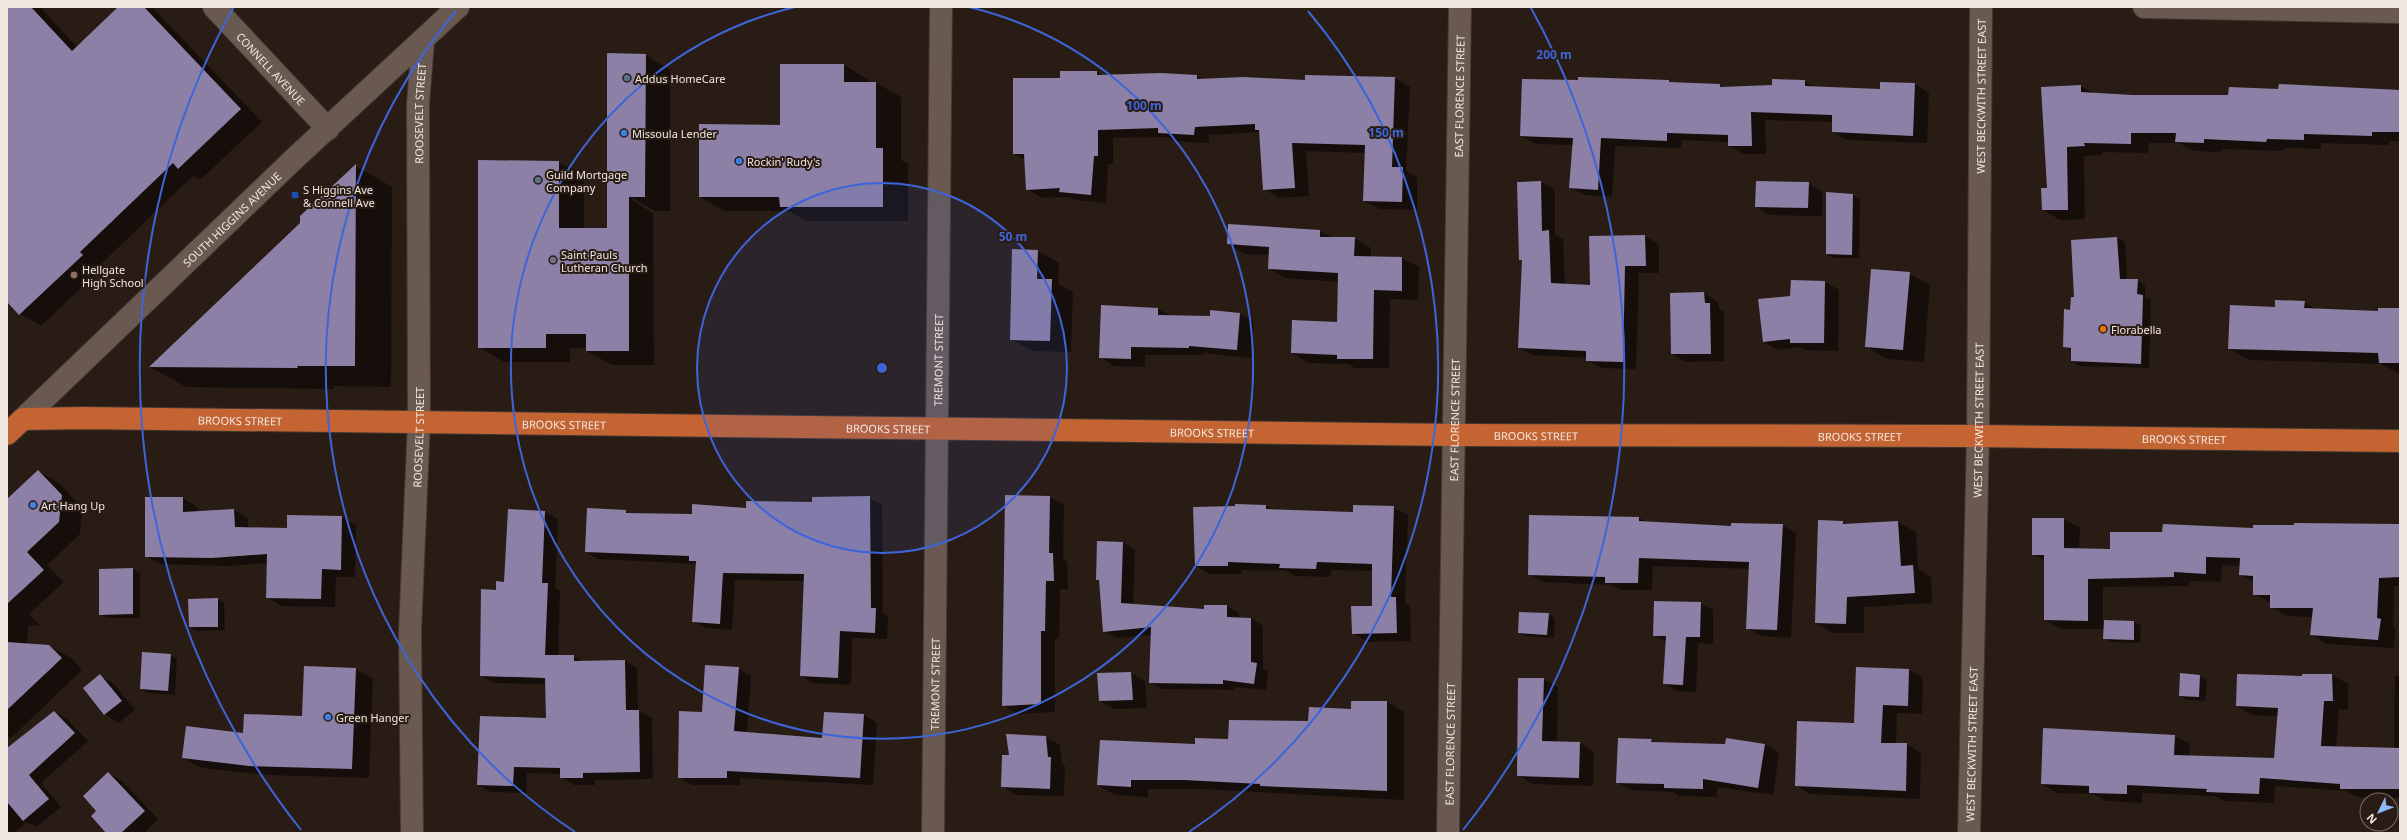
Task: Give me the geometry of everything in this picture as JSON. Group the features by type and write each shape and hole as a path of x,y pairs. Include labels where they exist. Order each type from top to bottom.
{"highway":[{"name":"BROOKS STREET","path":"24,419 420,421 1456,435 1978,436 2400,441"},
{"name":"SOUTH HIGGINS AVENUE","path":"7,434 24,419"}],"street":[{"name":"CONNELL AVENUE","path":"214,7 328,129"},
{"name":"SOUTH HIGGINS AVENUE","path":"24,419 328,129 423,42 458,7"},
{"name":"TREMONT STREET","path":"933,833 941,7"},
{"name":"EAST FLORENCE STREET","path":"1448,833 1456,435 1460,7"},
{"name":"WEST BECKWITH STREET EAST","path":"1969,833 1978,436 1981,7"},
{"path":"2144,7 2400,12"},
{"name":"ROOSEVELT STREET","path":"412,833 410,631 420,421 418,104 423,42"}],"building":[{"name":"Hellgate High School","path":"7,7 31,7 72,51 118,7 144,7 241,109 178,169 173,163 80,252 83,255 19,315 7,302"},
{"path":"607,53 646,54 645,197 629,197 629,351 586,351 586,334 546,334 546,348 478,348 478,160 559,161 559,228 607,228"},
{"path":"780,64 844,64 844,82 876,82 876,148 883,148 883,207 780,207 779,197 699,197 699,124 780,125"},
{"path":"1060,71 1097,71 1097,75 1161,73 1197,75 1197,79 1243,77 1305,80 1305,75 1395,77 1392,167 1403,167 1402,202 1363,201 1365,145 1292,143 1295,188 1263,190 1259,130 1255,130 1255,124 1195,127 1194,135 1158,133 1158,128 1098,130 1098,156 1094,156 1091,195 1059,192 1060,188 1026,190 1024,154 1013,154 1013,78 1060,78"},
{"path":"1578,77 1669,80 1669,82 1720,84 1720,87 1772,85 1772,79 1805,80 1805,86 1880,89 1880,82 1915,83 1913,136 1832,132 1832,115 1751,112 1752,146 1728,146 1728,135 1667,133 1667,141 1601,138 1598,190 1569,188 1573,138 1520,136 1522,79 1578,80"},
{"path":"2279,84 2400,90 2400,132 2372,132 2372,136 2304,134 2304,140 2267,139 2266,142 2204,139 2204,143 2175,142 2176,133 2131,133 2131,144 2084,143 2085,146 2067,147 2068,210 2042,210 2041,188 2047,188 2041,87 2081,85 2081,92 2132,95 2228,95 2229,87 2278,89"},
{"path":"356,164 355,366 297,366 298,368 149,367 300,223 300,216"},
{"path":"1541,181 1542,231 1549,230 1551,283 1590,285 1589,236 1645,235 1646,266 1625,266 1623,362 1586,361 1586,351 1518,348 1522,260 1519,260 1517,182"},
{"path":"1756,181 1809,182 1808,208 1755,207"},
{"path":"1826,192 1853,194 1852,255 1826,254"},
{"path":"1228,224 1320,230 1320,237 1355,237 1354,256 1402,257 1402,291 1374,290 1373,359 1337,359 1337,355 1291,353 1292,320 1337,322 1338,273 1268,269 1269,247 1227,244"},
{"name":"Florabella","path":"2117,237 2120,279 2138,279 2137,294 2143,295 2141,364 2071,361 2071,348 2063,347 2064,309 2070,310 2071,297 2074,297 2071,240"},
{"path":"1012,249 1038,250 1037,279 1052,279 1050,341 1010,340"},
{"path":"1871,269 1910,272 1903,350 1865,347"},
{"path":"1791,280 1825,281 1824,343 1790,343 1790,339 1763,342 1758,299 1790,296"},
{"path":"1704,292 1705,303 1710,303 1711,354 1671,354 1670,293"},
{"path":"2275,300 2305,301 2304,308 2378,311 2378,308 2400,308 2400,363 2379,363 2378,353 2228,349 2230,305 2275,307"},
{"path":"1101,305 1158,308 1158,315 1210,316 1210,310 1240,313 1237,350 1189,346 1189,348 1131,347 1131,359 1099,358"},
{"path":"38,470 62,495 59,522 27,552 44,570 7,604 7,499"},
{"path":"1005,495 1050,496 1049,553 1053,553 1054,581 1046,581 1045,631 1041,631 1041,704 1002,706"},
{"path":"870,496 871,608 876,608 875,633 840,631 838,678 800,676 804,574 723,573 720,624 692,622 696,561 689,561 689,556 585,552 587,508 626,510 626,513 692,514 692,504 746,508 746,501 812,502 812,497"},
{"path":"145,497 183,497 183,512 234,509 235,527 287,528 287,515 342,516 341,570 322,569 321,599 266,598 267,554 212,558 145,557"},
{"path":"1235,504 1266,505 1266,509 1353,512 1353,505 1394,506 1391,597 1396,597 1397,633 1352,634 1351,606 1372,606 1372,564 1317,562 1316,569 1279,568 1280,564 1228,562 1228,566 1195,566 1193,507 1235,506"},
{"path":"508,509 545,511 542,583 548,583 545,655 574,655 574,661 625,660 626,710 639,710 640,772 583,773 583,778 560,778 560,768 514,767 513,786 477,785 480,716 546,718 545,678 480,676 481,589 496,590 496,581 504,582"},
{"path":"1529,515 1639,517 1639,521 1731,526 1731,523 1783,524 1777,630 1746,629 1749,562 1639,558 1638,583 1605,583 1605,577 1528,575"},
{"path":"2032,518 2064,518 2064,548 2110,549 2110,532 2162,532 2163,524 2253,528 2253,525 2294,525 2294,523 2400,524 2400,577 2379,578 2377,618 2381,619 2378,640 2310,635 2313,608 2270,608 2270,595 2253,595 2253,576 2239,575 2240,558 2206,557 2206,574 2174,572 2174,577 2088,579 2088,621 2044,620 2044,555 2032,555"},
{"path":"1818,520 1843,521 1843,524 1898,521 1901,566 1913,565 1915,593 1847,597 1846,624 1815,623"},
{"path":"1097,541 1123,542 1121,603 1204,609 1204,605 1227,605 1227,617 1251,618 1251,662 1257,663 1254,684 1223,680 1223,684 1149,683 1151,627 1103,632 1099,580 1096,580"},
{"path":"133,568 133,614 99,615 99,569"},
{"path":"218,598 218,627 189,627 188,599"},
{"path":"1654,601 1701,602 1700,637 1686,637 1683,685 1663,684 1666,636 1653,636"},
{"path":"1519,612 1549,613 1547,635 1518,633"},
{"path":"2104,620 2134,621 2134,640 2103,639"},
{"path":"7,642 49,645 62,658 7,710"},
{"path":"142,652 171,654 168,691 140,689"},
{"path":"705,665 739,667 734,731 822,738 824,712 864,714 860,778 727,771 727,778 678,778 679,711 702,712"},
{"path":"304,666 356,668 352,769 249,766 182,758 186,726 243,733 244,714 302,716"},
{"path":"1856,667 1909,669 1908,706 1883,705 1881,743 1907,743 1906,791 1795,786 1797,721 1854,723"},
{"path":"1131,672 1133,700 1099,701 1097,673"},
{"path":"2180,673 2200,675 2199,697 2179,696"},
{"path":"100,674 122,701 104,715 83,688"},
{"path":"2237,674 2302,676 2302,674 2332,674 2333,701 2324,701 2321,746 2400,748 2400,789 2340,789 2340,784 2260,778 2259,794 2206,792 2207,789 2127,785 2127,794 2089,793 2089,786 2041,784 2043,728 2175,735 2174,755 2274,758 2278,708 2236,706"},
{"path":"1518,678 1544,678 1542,741 1580,742 1579,778 1517,776"},
{"path":"1351,701 1387,701 1387,791 1260,786 1260,784 1184,780 1131,780 1131,787 1097,785 1100,740 1195,744 1195,738 1228,739 1229,720 1308,721 1309,707 1351,709"},
{"path":"54,711 75,733 29,775 49,799 23,821 7,802 7,748"},
{"path":"1006,734 1046,736 1048,757 1051,757 1050,789 1001,787 1002,755 1009,755"},
{"path":"1618,738 1652,739 1651,742 1725,744 1726,738 1765,744 1758,788 1703,779 1703,789 1664,788 1664,784 1616,783"},
{"path":"108,772 145,811 121,833 106,833 91,816 96,811 83,796"}],"place":[{"name":"Addus HomeCare","path":"627,78"},
{"name":"Missoula Lender","path":"624,133"},
{"name":"Rockin' Rudy's","path":"739,161"},
{"name":"Guild Mortgage Company","path":"538,180"},
{"name":"S Higgins Ave & Connell Ave","path":"295,195"},
{"name":"Saint Pauls Lutheran Church","path":"553,260"},
{"name":"Hellgate High School","path":"74,275"},
{"name":"Florabella","path":"2103,329"},
{"name":"Art Hang Up","path":"33,505"},
{"name":"Green Hanger","path":"328,717"}]}
